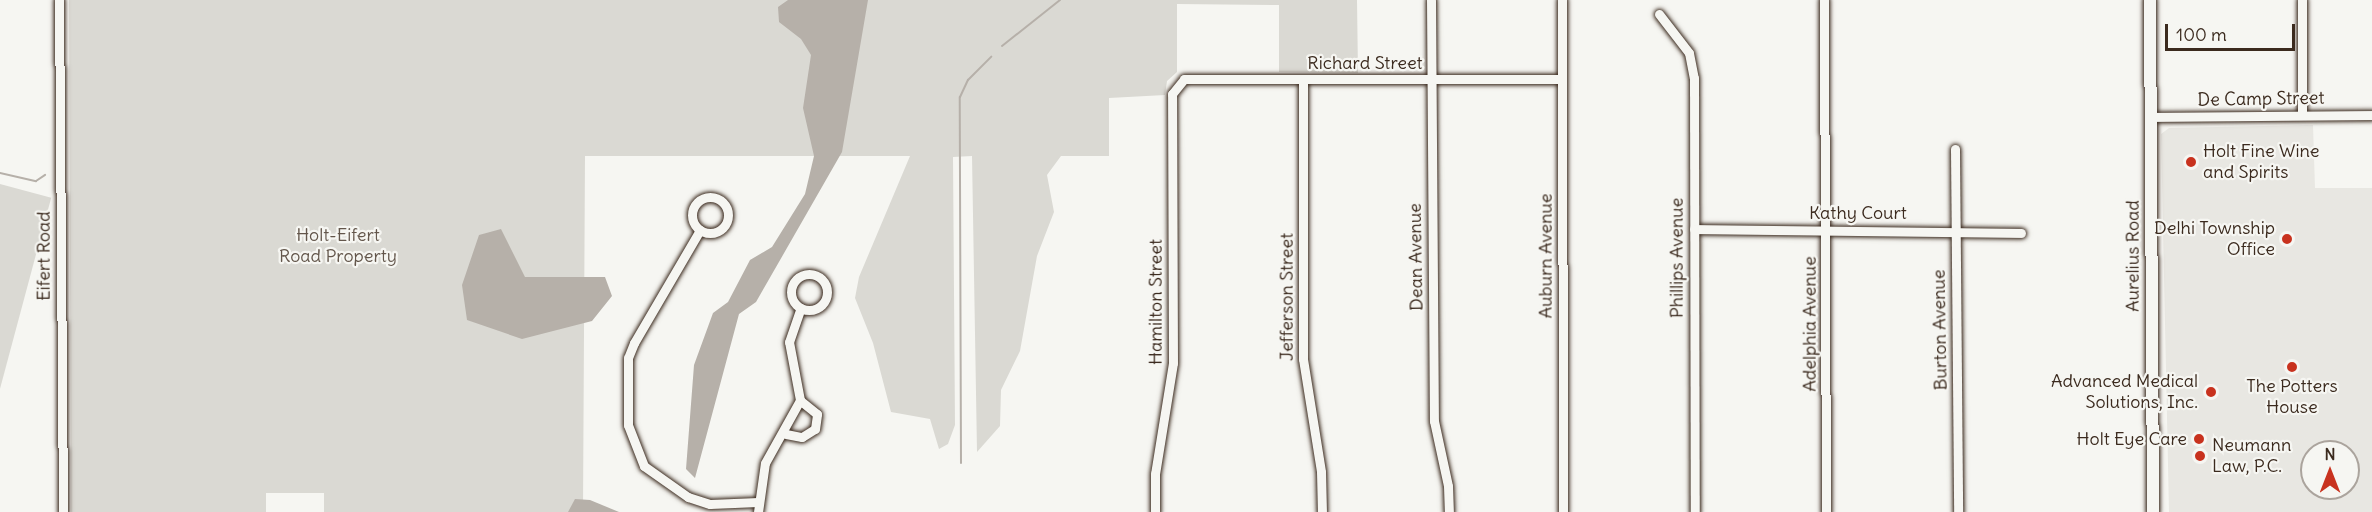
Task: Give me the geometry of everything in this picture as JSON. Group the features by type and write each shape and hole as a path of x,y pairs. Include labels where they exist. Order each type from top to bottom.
{"street":[{"name":"Eifert Road","path":"59,0 63,512"},
{"name":"Dean Avenue","path":"1431,0 1434,421 1448,486 1449,512"},
{"name":"Auburn Avenue","path":"1562,0 1563,512"},
{"name":"Aurelius Road","path":"2150,0 2153,512"},
{"path":"2302,0 2302,115"},
{"name":"Adelphia Avenue","path":"1824,1 1827,230 1826,512"},
{"name":"Phillips Avenue","path":"1659,14 1692,64 1695,512"},
{"name":"Richard Street","path":"1174,90 1184,79 1195,77 1303,80 1562,79"},
{"name":"Jefferson Street","path":"1303,80 1303,359 1321,472 1322,512"},
{"name":"Hamilton Street","path":"1155,512 1155,474 1173,363 1174,90"},
{"name":"De Camp Street","path":"2150,117 2372,115"},
{"name":"Burton Avenue","path":"1955,149 1958,512"},
{"path":"706,196 719,198 728,209 724,227 713,233 700,230 693,221 694,205 706,196"},
{"name":"Kathy Court","path":"1694,229 2021,233"},
{"path":"700,230 634,343 628,358 627,425 644,466 688,497 710,504 758,507 765,463 786,434 800,400 789,342 801,308"},
{"path":"786,434 802,437 815,429 814,408 800,400"}],"shaded area":[{"path":"788,0 868,0 842,152 756,302 739,314 695,478 686,469 694,365 713,313 728,302 750,260 772,247 805,194 814,156 803,108 811,55 801,39 779,22 778,7"},
{"path":"2313,125 2315,188 2372,188 2372,512 2169,512 2161,134 2169,128"},
{"path":"501,229 525,277 605,277 612,296 592,321 522,339 467,320 462,285 479,235"},
{"path":"575,499 590,500 619,512 568,512"}],"green space":[{"name":"Holt-Eifert Road Property","path":"69,0 1357,0 1358,73 1279,72 1279,5 1177,4 1177,72 1167,81 1165,95 1109,98 1109,156 1061,156 1047,175 1054,212 1037,256 1020,351 1001,390 1000,426 977,452 972,156 953,157 955,425 948,444 939,449 930,419 891,412 873,343 855,298 859,277 910,156 585,156 583,512 324,512 324,493 266,493 266,512 71,512"},
{"path":"0,184 51,198 0,389"}],"waterway":[{"path":"1002,46 1060,0"},
{"path":"961,463 960,97 968,80 991,57"},
{"path":"0,173 36,181 45,175"}],"place":[{"name":"Holt Fine Wine and Spirits","path":"2191,162"},
{"name":"Delhi Township Office","path":"2287,239"},
{"name":"The Potters House","path":"2292,367"},
{"name":"Advanced Medical Solutions, Inc.","path":"2211,392"},
{"name":"Holt Eye Care","path":"2199,439"},
{"name":"Neumann Law, P.C.","path":"2200,456"}]}
